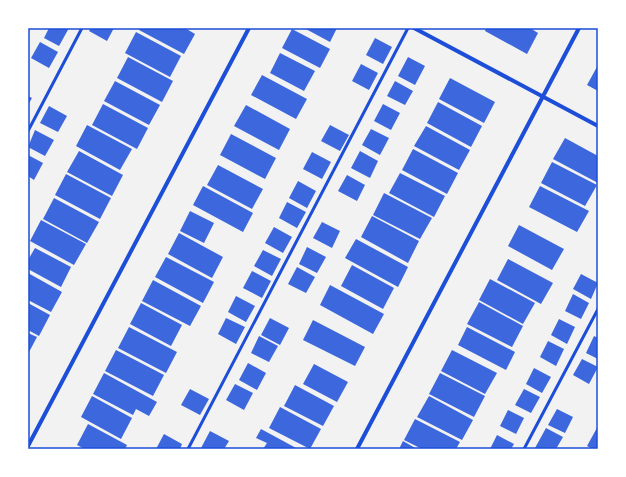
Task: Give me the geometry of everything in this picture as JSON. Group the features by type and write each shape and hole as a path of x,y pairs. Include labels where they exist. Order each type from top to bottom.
{"street":[{"path":"28,446 249,28"},
{"path":"414,28 598,126"},
{"path":"357,449 579,28"}],"lane":[{"path":"28,131 82,28"},
{"path":"188,449 408,28"},
{"path":"524,449 598,309"}],"building":[{"path":"49,28 69,28 59,46 44,38"},
{"path":"91,28 114,28 107,41 89,31"},
{"path":"140,28 185,28 195,34 184,54 139,30"},
{"path":"304,28 337,28 330,42"},
{"path":"486,28 530,28 538,33 527,54 485,31"},
{"path":"292,29 330,49 320,68 282,48"},
{"path":"136,32 181,56 170,77 125,53"},
{"path":"375,38 392,47 383,64 366,55"},
{"path":"40,42 58,52 49,68 31,58"},
{"path":"280,53 315,71 304,91 270,73"},
{"path":"128,57 173,81 162,102 117,78"},
{"path":"408,57 425,66 415,85 398,76"},
{"path":"361,64 378,73 369,90 352,81"},
{"path":"598,65 598,91 587,85"},
{"path":"262,75 307,99 296,119 251,95"},
{"path":"450,78 495,102 484,123 439,99"},
{"path":"115,81 160,105 149,125 104,101"},
{"path":"395,81 413,91 405,105 387,96"},
{"path":"28,96 32,98 28,105"},
{"path":"438,102 482,126 471,147 427,123"},
{"path":"103,104 148,128 137,149 92,125"},
{"path":"383,104 400,113 391,130 374,121"},
{"path":"246,105 290,129 279,150 234,126"},
{"path":"49,106 67,116 58,132 40,123"},
{"path":"87,125 132,149 120,170 76,146"},
{"path":"330,125 349,135 340,151 321,141"},
{"path":"426,126 470,150 459,170 414,146"},
{"path":"371,129 389,138 380,155 362,145"},
{"path":"35,130 54,140 45,156 28,147"},
{"path":"231,134 276,158 265,179 220,155"},
{"path":"565,138 598,156 598,183 553,159"},
{"path":"413,149 458,173 447,194 402,170"},
{"path":"79,151 123,175 112,196 67,172"},
{"path":"360,151 378,161 370,178 351,168"},
{"path":"312,152 331,162 322,179 303,169"},
{"path":"28,155 43,163 34,180 28,176"},
{"path":"552,162 597,185 585,206 541,183"},
{"path":"218,165 263,189 252,209 207,185"},
{"path":"400,173 445,196 434,217 389,193"},
{"path":"66,174 111,198 100,219 55,195"},
{"path":"347,175 365,185 357,201 338,191"},
{"path":"298,181 316,191 307,208 289,198"},
{"path":"203,186 253,213 243,232 193,205"},
{"path":"540,186 589,211 577,232 529,207"},
{"path":"384,193 432,218 420,239 373,215"},
{"path":"54,198 99,222 87,243 43,219"},
{"path":"287,202 306,212 297,228 279,218"},
{"path":"190,211 214,223 204,243 180,231"},
{"path":"372,216 419,241 408,263 361,237"},
{"path":"41,220 86,244 74,265 30,241"},
{"path":"322,222 340,231 332,248 313,238"},
{"path":"519,225 564,249 552,270 508,246"},
{"path":"274,227 292,237 283,253 265,243"},
{"path":"179,233 223,257 212,278 168,254"},
{"path":"356,239 408,267 398,287 345,258"},
{"path":"307,247 326,257 317,273 299,264"},
{"path":"35,248 71,267 61,287 28,269 28,260"},
{"path":"263,250 281,259 272,276 254,266"},
{"path":"166,257 214,282 203,303 155,277"},
{"path":"508,259 553,283 541,304 497,280"},
{"path":"352,265 394,288 383,309 341,286"},
{"path":"297,267 315,277 306,293 288,284"},
{"path":"252,271 271,281 262,298 243,288"},
{"path":"28,273 62,292 51,312 28,300"},
{"path":"581,274 598,283 591,299 573,289"},
{"path":"490,279 535,303 523,324 479,300"},
{"path":"153,280 201,306 190,326 142,301"},
{"path":"330,285 384,314 373,334 320,305"},
{"path":"573,294 589,303 581,319 565,311"},
{"path":"236,296 255,306 246,322 228,312"},
{"path":"479,302 523,326 512,347 467,324"},
{"path":"28,303 50,315 39,336 28,330"},
{"path":"141,303 182,325 171,346 130,324"},
{"path":"226,318 245,327 236,344 218,334"},
{"path":"270,318 289,328 280,345 261,335"},
{"path":"559,319 575,327 567,344 551,335"},
{"path":"313,320 365,347 355,366 303,340"},
{"path":"129,327 177,352 166,373 118,348"},
{"path":"467,327 515,352 506,370 458,345"},
{"path":"28,333 37,337 28,354"},
{"path":"259,336 278,346 269,362 251,353"},
{"path":"594,336 598,338 598,359 586,353"},
{"path":"548,341 564,349 556,366 540,357"},
{"path":"116,350 164,375 153,396 105,371"},
{"path":"452,350 497,373 485,394 441,371"},
{"path":"582,359 598,367 589,384 573,375"},
{"path":"248,363 266,373 257,390 239,380"},
{"path":"314,364 348,382 337,402 303,384"},
{"path":"534,368 551,377 542,393 526,384"},
{"path":"104,373 157,402 149,416 136,409 133,415 93,394"},
{"path":"440,373 485,396 474,417 429,394"},
{"path":"235,384 253,393 244,410 226,400"},
{"path":"295,385 334,406 323,426 284,406"},
{"path":"190,389 209,399 200,415 181,405"},
{"path":"524,389 540,397 531,413 515,405"},
{"path":"92,396 132,418 121,439 81,417"},
{"path":"429,396 473,420 462,440 417,417"},
{"path":"280,407 321,429 310,449 269,428"},
{"path":"557,409 573,417 565,433 548,425"},
{"path":"508,410 524,418 516,434 500,426"},
{"path":"415,419 460,442 456,449 422,449 404,440"},
{"path":"88,424 127,445 125,449 85,449 77,445"},
{"path":"598,426 598,449 593,449 587,446"},
{"path":"546,428 563,437 556,449 535,448"},
{"path":"261,429 298,449 263,449 267,443 256,438"},
{"path":"210,431 229,441 224,449 201,448"},
{"path":"164,434 182,444 180,449 156,449"},
{"path":"497,435 514,444 511,449 490,449"},
{"path":"403,441 417,449 399,449"}]}
